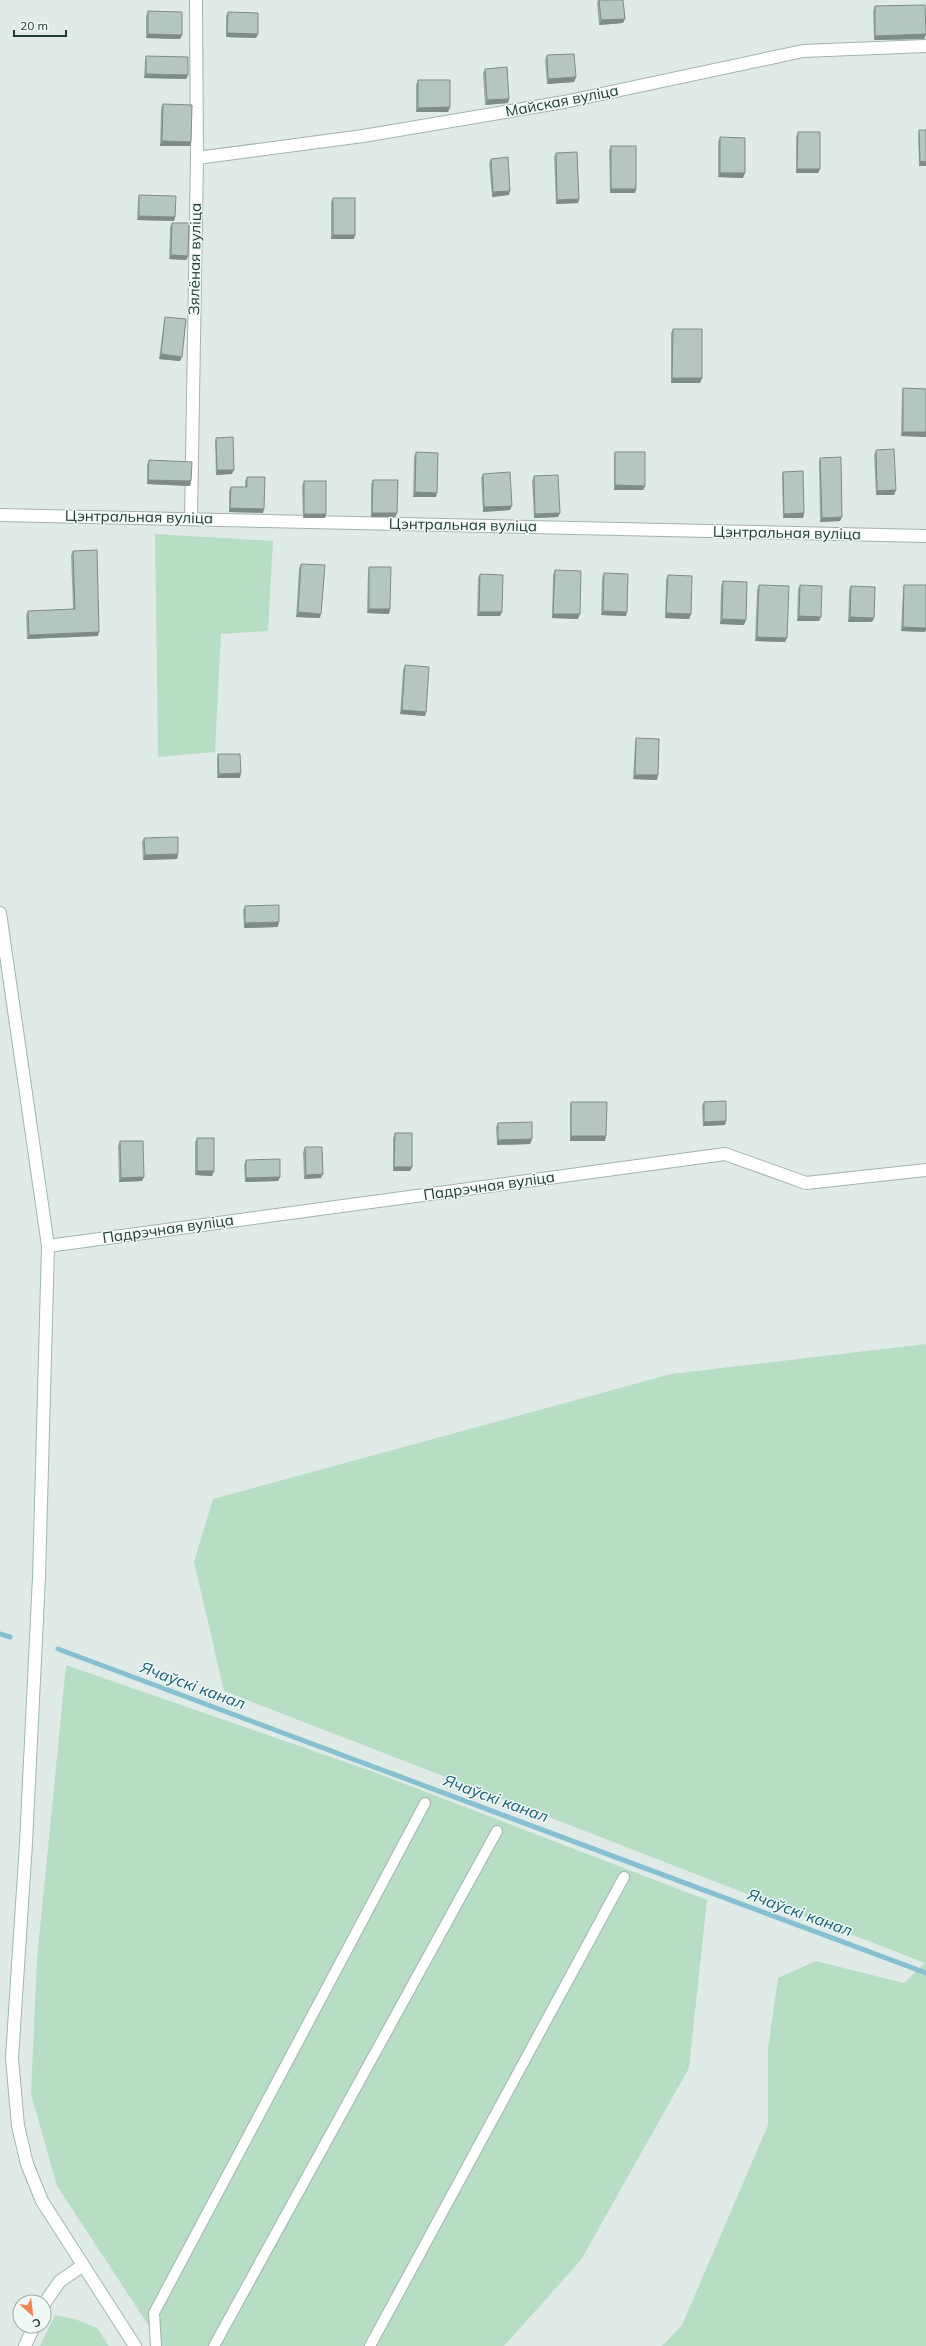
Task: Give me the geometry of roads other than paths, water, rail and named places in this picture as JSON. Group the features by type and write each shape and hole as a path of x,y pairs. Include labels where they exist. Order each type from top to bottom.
{"street":[{"name":"Зялёная вуліца","path":"191,518 197,158 196,0"},
{"name":"Майская вуліца","path":"197,158 363,136 564,102 803,51 926,46"},
{"name":"Цэнтральная вуліца","path":"0,515 191,518 926,536"},
{"path":"0,913 48,1246 39,1577 26,1843 12,2058 18,2126 27,2164 42,2201 82,2266 135,2346"},
{"name":"Падрэчная вуліца","path":"48,1246 725,1154 806,1183 926,1170"},
{"path":"51,2294 60,2281 82,2266"},
{"path":"25,2346 30,2334"}],"lane":[{"path":"156,2346 154,2313 425,1803"},
{"path":"214,2346 497,1831"},
{"path":"370,2346 624,1877"}],"waterway":[{"name":"Ячаўскі канал","path":"0,1634 10,1637"},
{"name":"Ячаўскі канал","path":"58,1649 926,1973"}]}
